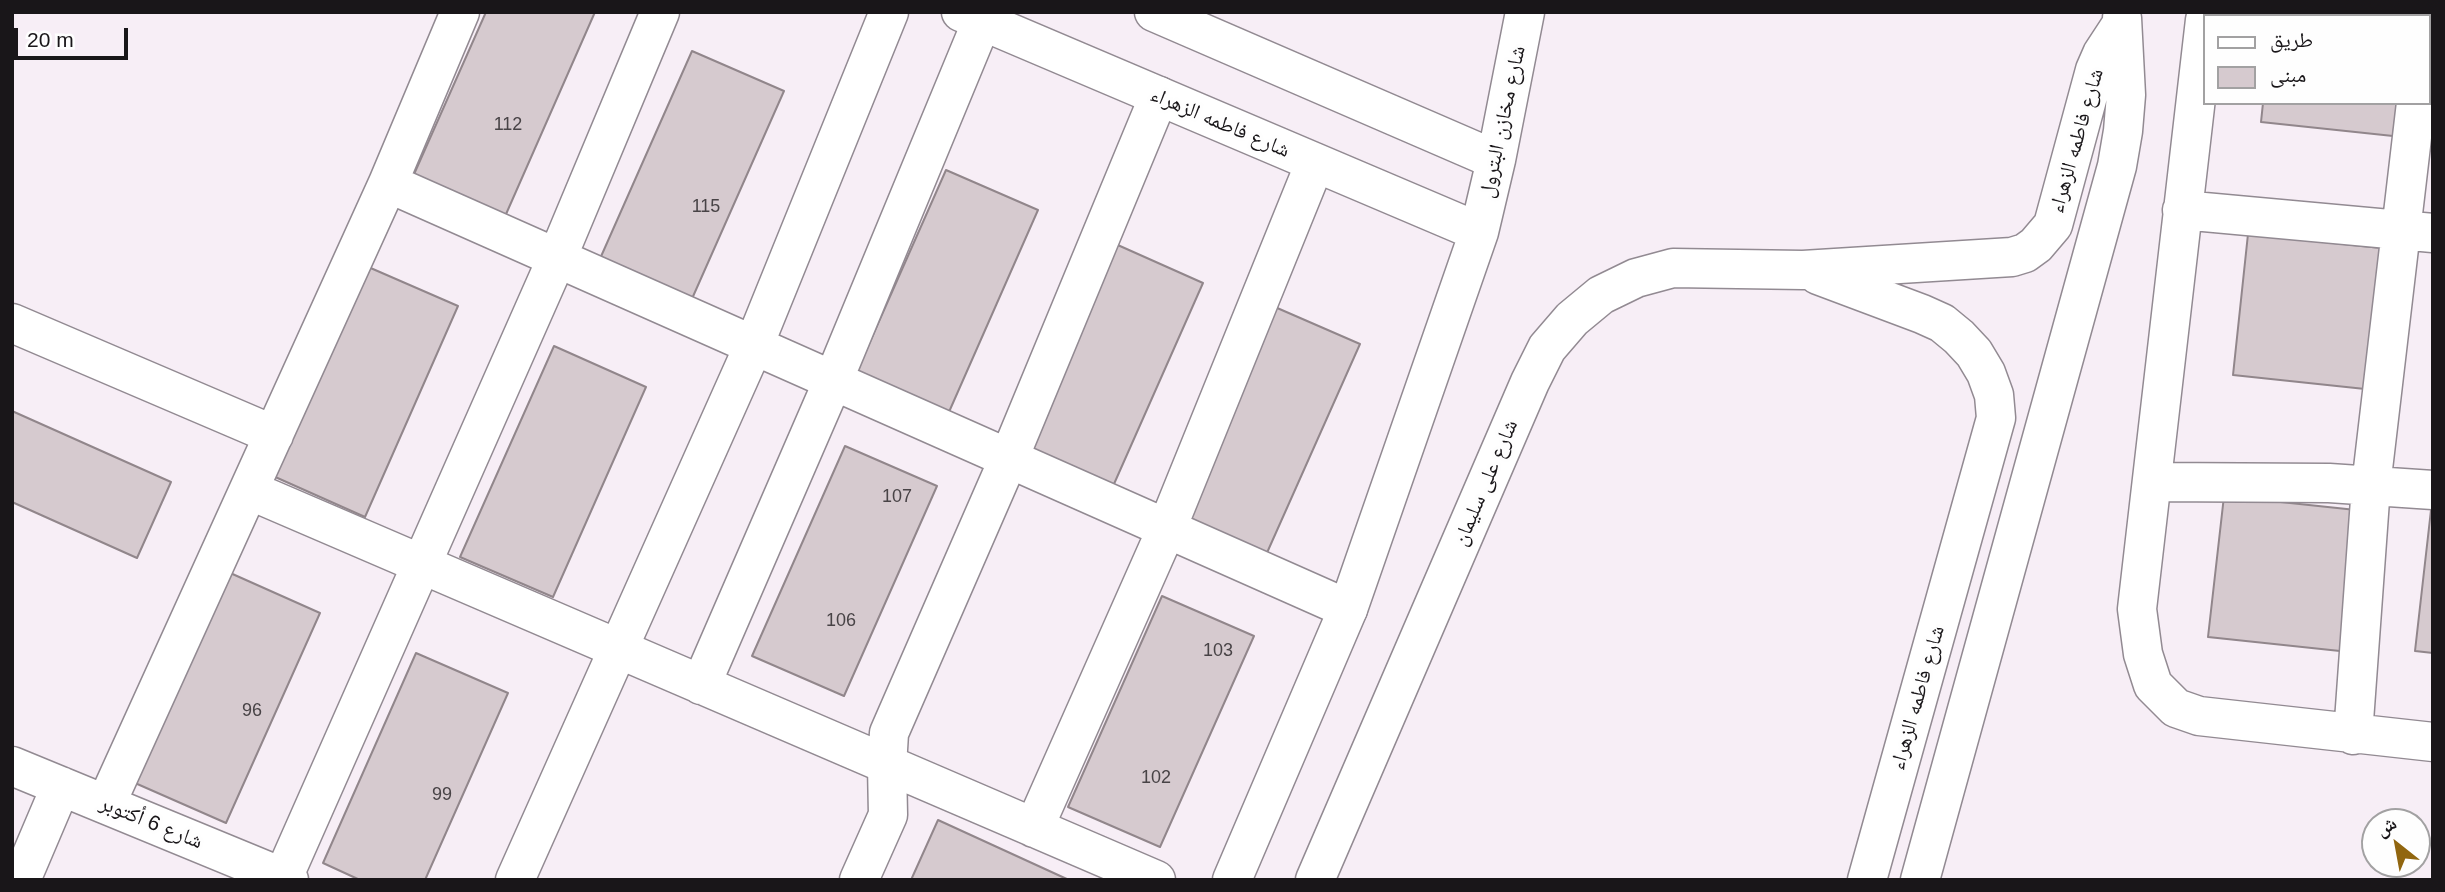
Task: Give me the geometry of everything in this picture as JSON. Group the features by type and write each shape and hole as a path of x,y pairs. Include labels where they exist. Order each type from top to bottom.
{"street":[{"path":"106,804 388,183 460,12"},
{"path":"285,879 557,258 660,12"},
{"path":"515,880 754,345 889,12"},
{"path":"1154,12 1200,22 1496,160"},
{"name":"شارع مخازن البترول","path":"1232,880 1348,609 1479,232 1525,12"},
{"path":"701,685 832,381 972,16"},
{"name":"شارع فاطمه الزهراء","path":"972,16 1479,232"},
{"name":"شارع فاطمه الزهراء","path":"1803,270 2012,257 2036,245 2053,225 2095,71 2122,18"},
{"name":"شارع فاطمه الزهراء","path":"1920,880 2117,166 2126,95 2122,18"},
{"path":"2204,32 2137,609 2143,654 2153,685 2176,708 2199,716 2433,742"},
{"path":"859,880 888,815 887,766 890,733 1009,458 1159,96"},
{"path":"2353,735 2371,486 2417,232 2416,105"},
{"path":"1034,828 1167,528 1315,163"},
{"path":"388,183 1348,609"},
{"path":"2182,210 2417,232"},
{"name":"شارع على سليمان","path":"1315,880 1547,348 1572,318 1601,295 1636,278 1673,268 1803,270"},
{"name":"شارع فاطمه الزهراء","path":"1803,270 1942,323 1974,353 1986,373 1994,395 1996,418 1867,880"},
{"path":"12,323 274,435"},
{"path":"2153,482 2329,483 2433,490"},
{"path":"249,490 1156,880"},
{"name":"شارع 6 أكتوبر","path":"12,766 285,879"},
{"path":"21,880 61,786"}],"building":[{"path":"486,12 595,12 503,221 411,181"},
{"path":"2273,12 2407,12 2407,14"},
{"path":"692,51 784,91 691,301 599,261"},
{"path":"2263,105 2397,105 2393,136 2261,122"},
{"path":"946,170 1038,210 945,421 853,380"},
{"path":"2248,234 2381,248 2365,389 2233,375"},
{"path":"1111,242 1203,283 1110,493 1018,452"},
{"path":"366,266 458,306 365,517 273,476"},
{"path":"1268,304 1360,344 1266,555 1175,515"},
{"path":"554,346 646,387 553,597 460,557"},
{"path":"12,411 171,482 137,558 12,502"},
{"path":"845,446 937,486 844,696 752,656"},
{"path":"2224,496 2356,510 2340,651 2208,637"},
{"path":"2433,510 2433,653 2415,651"},
{"path":"228,572 320,613 226,823 135,783"},
{"path":"1162,596 1254,636 1160,847 1068,807"},
{"path":"416,653 508,693 425,880 360,880 323,863"},
{"path":"938,820 1069,880 911,880"}]}
